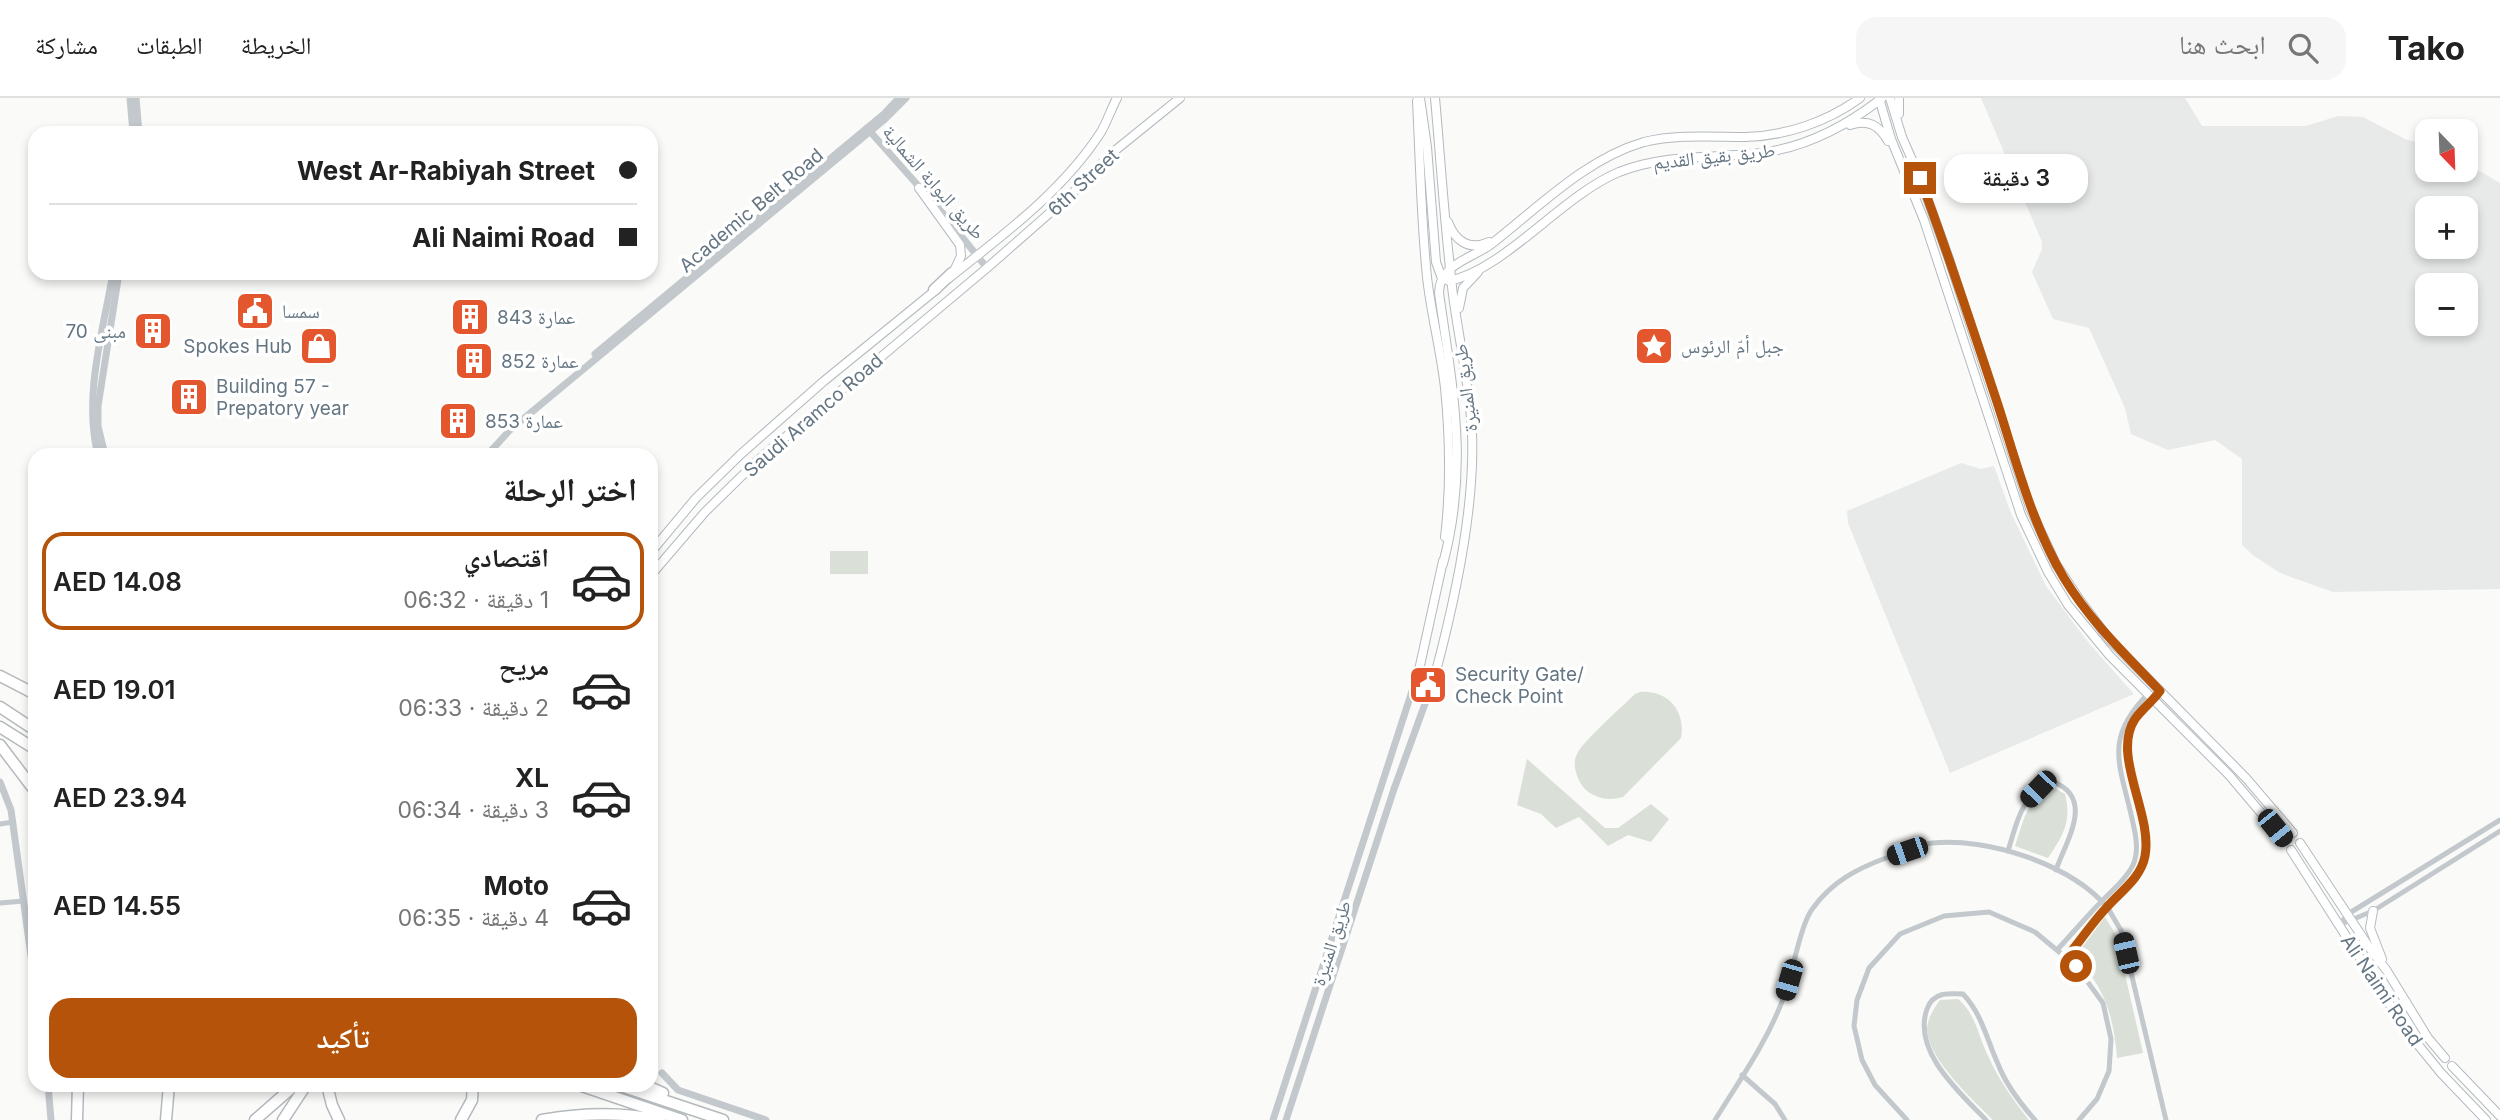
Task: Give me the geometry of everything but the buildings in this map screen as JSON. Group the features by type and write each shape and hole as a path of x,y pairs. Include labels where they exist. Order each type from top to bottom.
{"highway":[{"path":"934,290 952,273"},
{"path":"0,676 28,690"},
{"path":"0,707 28,725"},
{"path":"0,727 28,745"},
{"path":"0,745 28,782"},
{"path":"658,1091 720,1119"},
{"path":"77,1120 78,1092"},
{"path":"166,1120 168,1092"},
{"path":"255,1120 289,1092"},
{"path":"283,1120 301,1092"},
{"path":"329,1092 339,1120"},
{"path":"461,1120 472,1100 473,1092"},
{"path":"600,1092 682,1120"},
{"path":"639,1092 720,1119"},
{"path":"542,1120 607,1115 641,1116 660,1120"}],"main road":[{"name":"6th Street","path":"934,290 1036,206 1073,170 1101,131 1117,98"},
{"name":"6th Street","path":"987,268 1077,189 1112,153 1180,98"},
{"path":"1418,98 1427,147 1436,262 1442,277 1439,293 1454,392 1458,461 1452,528 1443,564"},
{"name":"طريق المنيرة","path":"1418,98 1420,187 1427,279 1445,387 1450,502 1443,564 1419,670"},
{"name":"طريق المنيرة","path":"1435,98 1450,268 1472,433 1470,486 1464,536 1446,634 1435,675"},
{"path":"1890,98 1902,137 1933,212 2030,508 2066,581 2117,648 2246,778 2293,833"},
{"path":"1899,98 1902,137"},
{"path":"1880,99 1897,154 1924,220 2029,535 2053,580 2081,622 2109,656 2229,775 2284,840"},
{"name":"طريق بقيق القديم","path":"1452,281 1502,254 1568,201 1620,172 1641,164 1674,158 1773,151 1795,146 1834,130 1880,99"},
{"name":"طريق بقيق القديم","path":"1442,277 1450,268 1501,236 1587,170 1629,147 1672,138 1748,137 1778,133 1812,124 1856,100"},
{"path":"1834,130 1859,122 1874,125 1882,131 1897,154"},
{"path":"919,188 960,245 961,256 952,273"},
{"path":"1445,212 1454,236 1468,245 1483,244 1501,236"},
{"path":"1457,325 1462,288 1470,278 1502,254"},
{"name":"Saudi Aramco Road","path":"658,567 705,512 757,461 987,268"},
{"path":"1442,277 1452,281"},
{"name":"Saudi Aramco Road","path":"658,544 696,498 741,454 934,290"},
{"path":"2275,828 2282,829 2283,821"},
{"name":"Ali Naimi Road","path":"2445,1058 2424,1032 2387,971 2303,847 2298,850 2294,854 2406,1030 2441,1073 2486,1120"},
{"path":"2373,911 2370,928 2387,971"},
{"path":"2452,1066 2500,1116"}],"street":[{"path":"130,98 132,126"},
{"path":"136,98 138,126"},
{"name":"Academic Belt Road","path":"869,130 899,98"},
{"name":"Academic Belt Road","path":"492,448 905,98"},
{"name":"طريق البوابة الشمالية","path":"869,130 928,195 987,268"},
{"path":"97,448 92,404 112,280"},
{"path":"103,448 98,426 98,406 118,280"},
{"name":"طريق المنيرة","path":"1273,1120 1414,685"},
{"path":"2066,958 2107,907 2131,883 2145,857 2146,825 2127,742 2134,720 2158,689"},
{"name":"طريق المنيرة","path":"1286,1120 1390,802 1430,690"},
{"path":"2057,950 2133,865 2137,851 2136,836 2119,760 2118,742 2127,716 2151,697"},
{"path":"0,782 11,810 28,932"},
{"path":"2008,851 2026,801 2038,789 2053,782 2067,787 2075,806 2075,821 2056,870"},
{"path":"2339,925 2500,820"},
{"path":"0,824 13,822"},
{"path":"2351,917 2373,911 2500,831"},
{"path":"1716,1120 1769,1031 1784,998 1810,911 1832,886 1861,867 1929,843 1966,842 2008,851 2056,870 2107,907 2120,930 2166,1120"},
{"path":"0,904 24,901"},
{"path":"1907,1120 1875,1085 1862,1060 1854,1026 1857,1000 1870,968 1899,934 1944,916 1989,912 2035,932 2076,966 2103,1003 2111,1039 2109,1071 2097,1099 2079,1120"},
{"path":"1986,1120 1966,1100 1929,1050 1923,1033 1924,1018 1930,1002 1938,995 1963,994 1970,1002 1984,1027 1998,1067 2014,1095 2035,1120"},
{"path":"662,1073 678,1090 766,1120"},
{"path":"1742,1075 1775,1104 1785,1120"},
{"path":"49,1092 51,1120"}],"shaded area":[{"path":"1981,98 2185,98 2202,126 2306,126 2338,116 2363,117 2415,142 2415,182 2478,182 2478,170 2500,183 2500,589 2333,592 2280,573 2254,556 2242,545 2242,459 2215,440 2168,450 2131,434 2125,408 2089,328 2053,319 2032,272 2042,249 2042,242"},
{"path":"1961,463 1981,469 1994,466 2011,513 2046,586 2088,642 2134,694 1950,773 1848,523 1847,511"},
{"path":"830,551 868,551 868,574 830,574"},
{"path":"1640,692 1659,695 1673,704 1681,719 1681,738 1623,797 1599,797 1580,783 1575,758 1586,741"},
{"path":"1527,759 1605,828 1618,828 1651,804 1669,819 1651,842 1628,835 1608,846 1579,817 1556,828 1541,814 1517,805"},
{"path":"2056,789 2065,794 2067,820 2062,835 2048,858 2015,846 2032,804"},
{"path":"2105,917 2116,935 2143,1053 2117,1058 2106,1003 2093,979 2074,958"},
{"path":"1958,999 1973,1018 2002,1082 2029,1120 1993,1120 1953,1079 1935,1054 1927,1030 1933,1010 1940,1000"}],"place":[{"name":"سمسا","path":"255,311"},
{"name":"عمارة 843","path":"470,317"},
{"name":"مبنى 70","path":"153,331"},
{"name":"Spokes Hub","path":"319,346"},
{"name":"جبل أمّ الرئوس","path":"1654,346"},
{"name":"عمارة 852","path":"474,361"},
{"name":"Building 57 - Prepatory year","path":"189,397"},
{"name":"عمارة 853","path":"458,421"},
{"name":"Security Gate/ Check Point","path":"1428,685"}],"route":[{"path":"1920,178 1998,404 2030,508 2047,546 2066,581 2092,617 2117,648 2160,691 2134,720 2127,742 2146,825 2145,857 2131,883 2107,907 2066,958 2076,966"}]}
